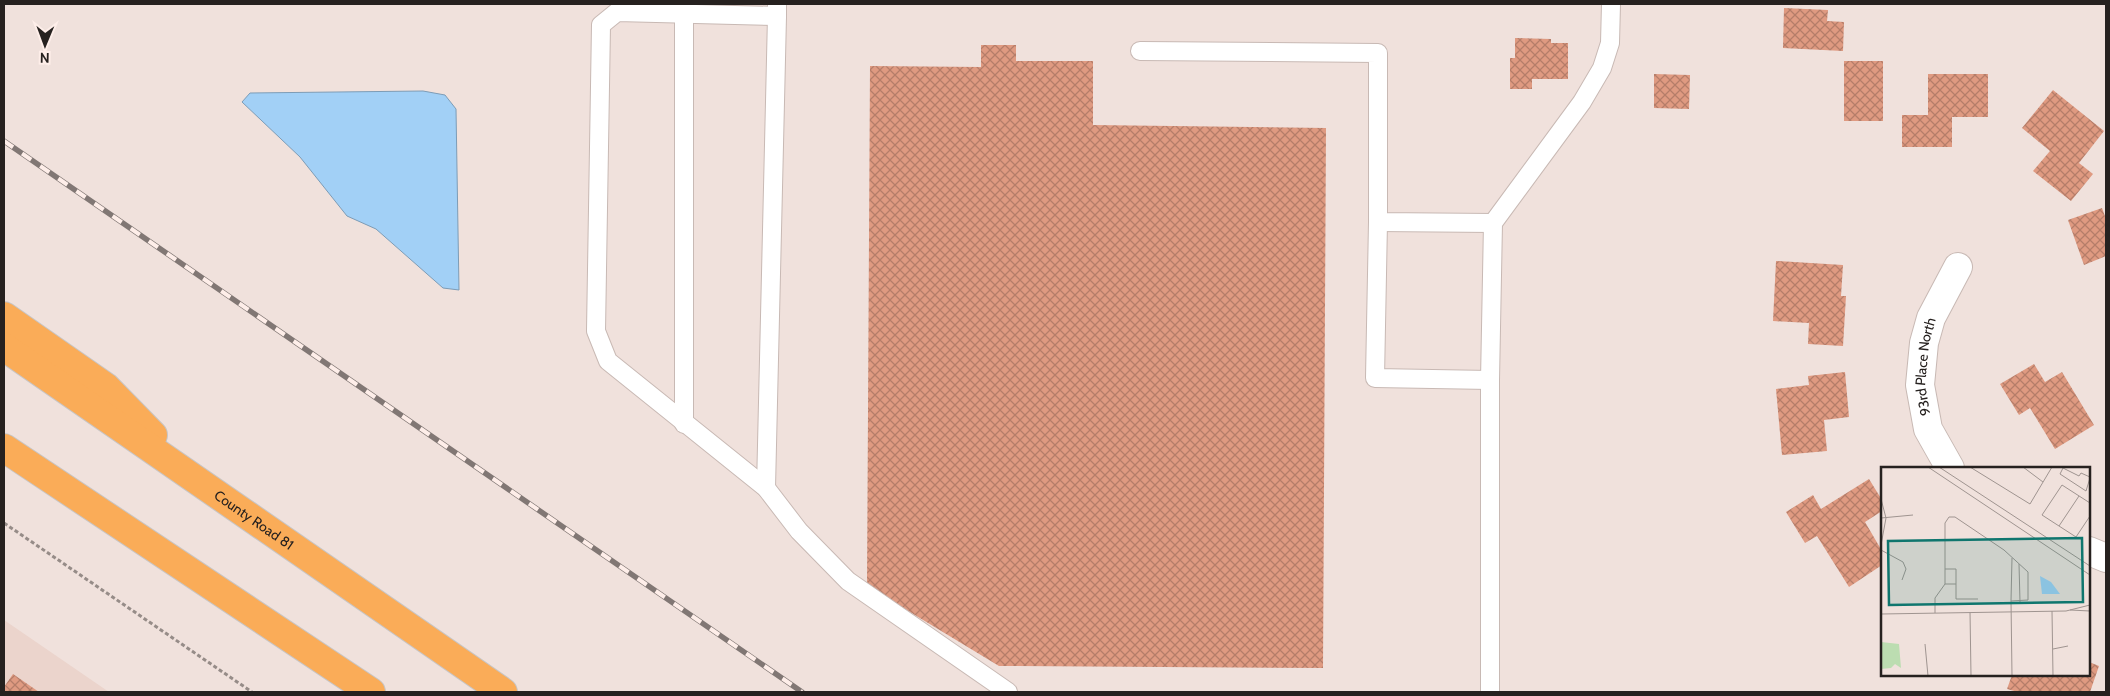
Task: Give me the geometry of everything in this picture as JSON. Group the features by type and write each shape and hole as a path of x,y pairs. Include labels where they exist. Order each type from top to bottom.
{"highway":[{"path":"4,316 106,387 196,479"},
{"name":"County Road 81","path":"4,348 503,692"},
{"path":"4,448 371,692"},
{"path":"4,467 93,508"}],"street":[{"name":"93rd Place North","path":"1949,467 1928,429 1920,385 1924,344 1931,318 1958,267"},
{"path":"2090,551 2106,558"}],"lane":[{"path":"1490,692 1490,380 1493,223 1582,102 1602,68 1610,43 1611,4"},
{"path":"766,488 777,10 684,14 617,12 601,25 596,331 608,361 766,488 799,531 848,581 1008,692"},
{"path":"684,14 684,424"},
{"path":"1140,51 1378,53 1376,378 1490,380"},
{"path":"1378,222 1493,223"}],"path":[{"path":"4,523 252,692"}],"shaded area":[{"path":"4,620 109,692 4,692"}],"water":[{"path":"423,91 445,95 456,109 459,290 443,288 376,229 347,216 300,157 242,102 250,93"}],"building":[{"path":"1784,8 1828,10 1827,21 1844,22 1843,51 1783,48"},
{"path":"1515,38 1551,39 1551,43 1568,43 1568,79 1532,79 1532,89 1510,89 1510,58 1515,58"},
{"path":"981,45 1016,45 1016,61 1093,61 1093,125 1326,128 1323,668 999,666 867,586 870,66 981,67"},
{"path":"1844,61 1883,61 1883,121 1844,121"},
{"path":"1654,74 1690,75 1689,109 1654,108"},
{"path":"1928,74 1988,74 1988,117 1952,117 1952,147 1902,147 1902,115 1928,115"},
{"path":"2053,90 2104,131 2079,163 2093,174 2071,201 2033,171 2050,151 2022,128"},
{"path":"2102,208 2106,219 2106,256 2084,265 2068,220"},
{"path":"1776,261 1843,265 1841,296 1846,296 1843,346 1808,344 1809,323 1773,321"},
{"path":"2034,364 2045,382 2062,372 2094,425 2055,449 2030,408 2019,415 2000,384"},
{"path":"1845,372 1849,417 1824,420 1827,451 1782,455 1776,389 1809,385 1808,376"},
{"path":"1869,479 1881,498 1881,512 1865,522 1881,549 1881,566 1849,587 1817,536 1805,543 1786,512 1813,495 1821,509"},
{"path":"2090,662 2099,666 2090,692 2018,692 2007,689 2012,676 2090,676"},
{"path":"13,674 39,692 4,692 4,687"}],"railway":[{"path":"4,141 802,692"}]}
